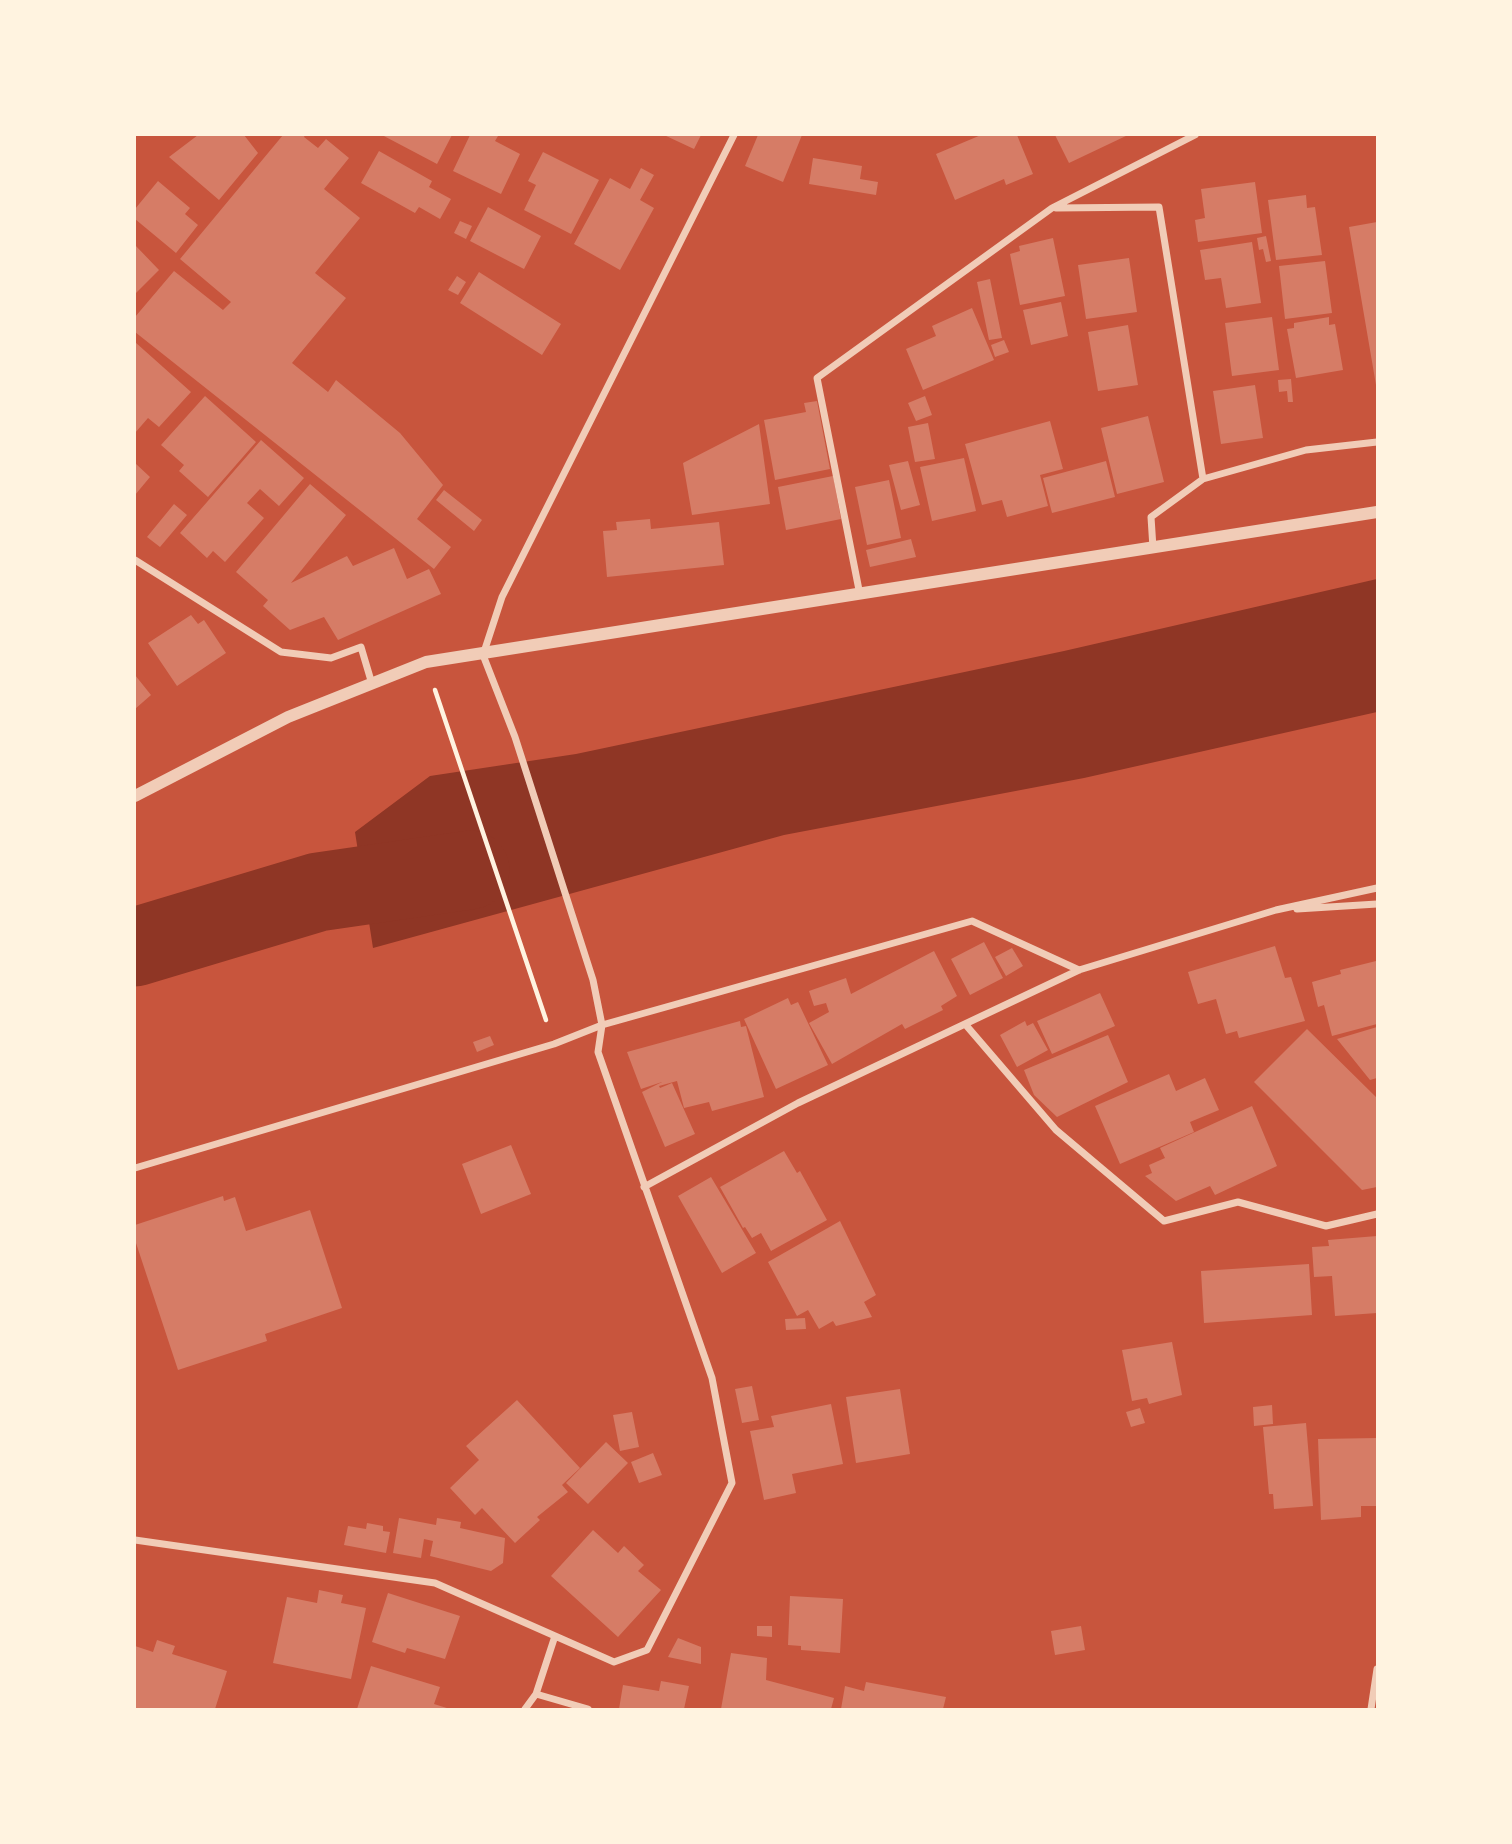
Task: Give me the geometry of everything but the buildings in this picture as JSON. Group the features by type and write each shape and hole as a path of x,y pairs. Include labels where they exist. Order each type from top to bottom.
{"street":[{"path":"135,1540 435,1583 614,1662 647,1650 732,1483 712,1378 598,1052 602,1025 593,980 514,737 483,655 502,597 734,135"},
{"path":"860,594 817,378 1052,208 1195,135"},
{"path":"1052,208 1159,207 1203,479"},
{"path":"1153,548 1151,517 1203,479 1306,450 1377,442"},
{"path":"135,796 288,717 426,662 1377,512"},
{"path":"135,560 281,652 331,658 361,647 372,684"},
{"path":"643,1187 798,1103 1079,970 1276,910 1377,888"},
{"path":"1276,910 1377,904"},
{"path":"135,1168 554,1044 602,1025 972,921 1079,970"},
{"path":"964,1024 1056,1130 1164,1221 1238,1202 1326,1226 1377,1214"},
{"path":"525,1709 536,1694 555,1636"},
{"path":"1371,1709 1377,1669"},
{"path":"536,1694 588,1709"}],"path":[{"path":"426,662 554,1044"}],"shaded area":[{"path":"1377,579 1377,712 1084,778 784,835 373,948 355,832 430,776 576,754 1064,651"}],"waterway":[{"path":"135,947 318,892 470,870"}]}
